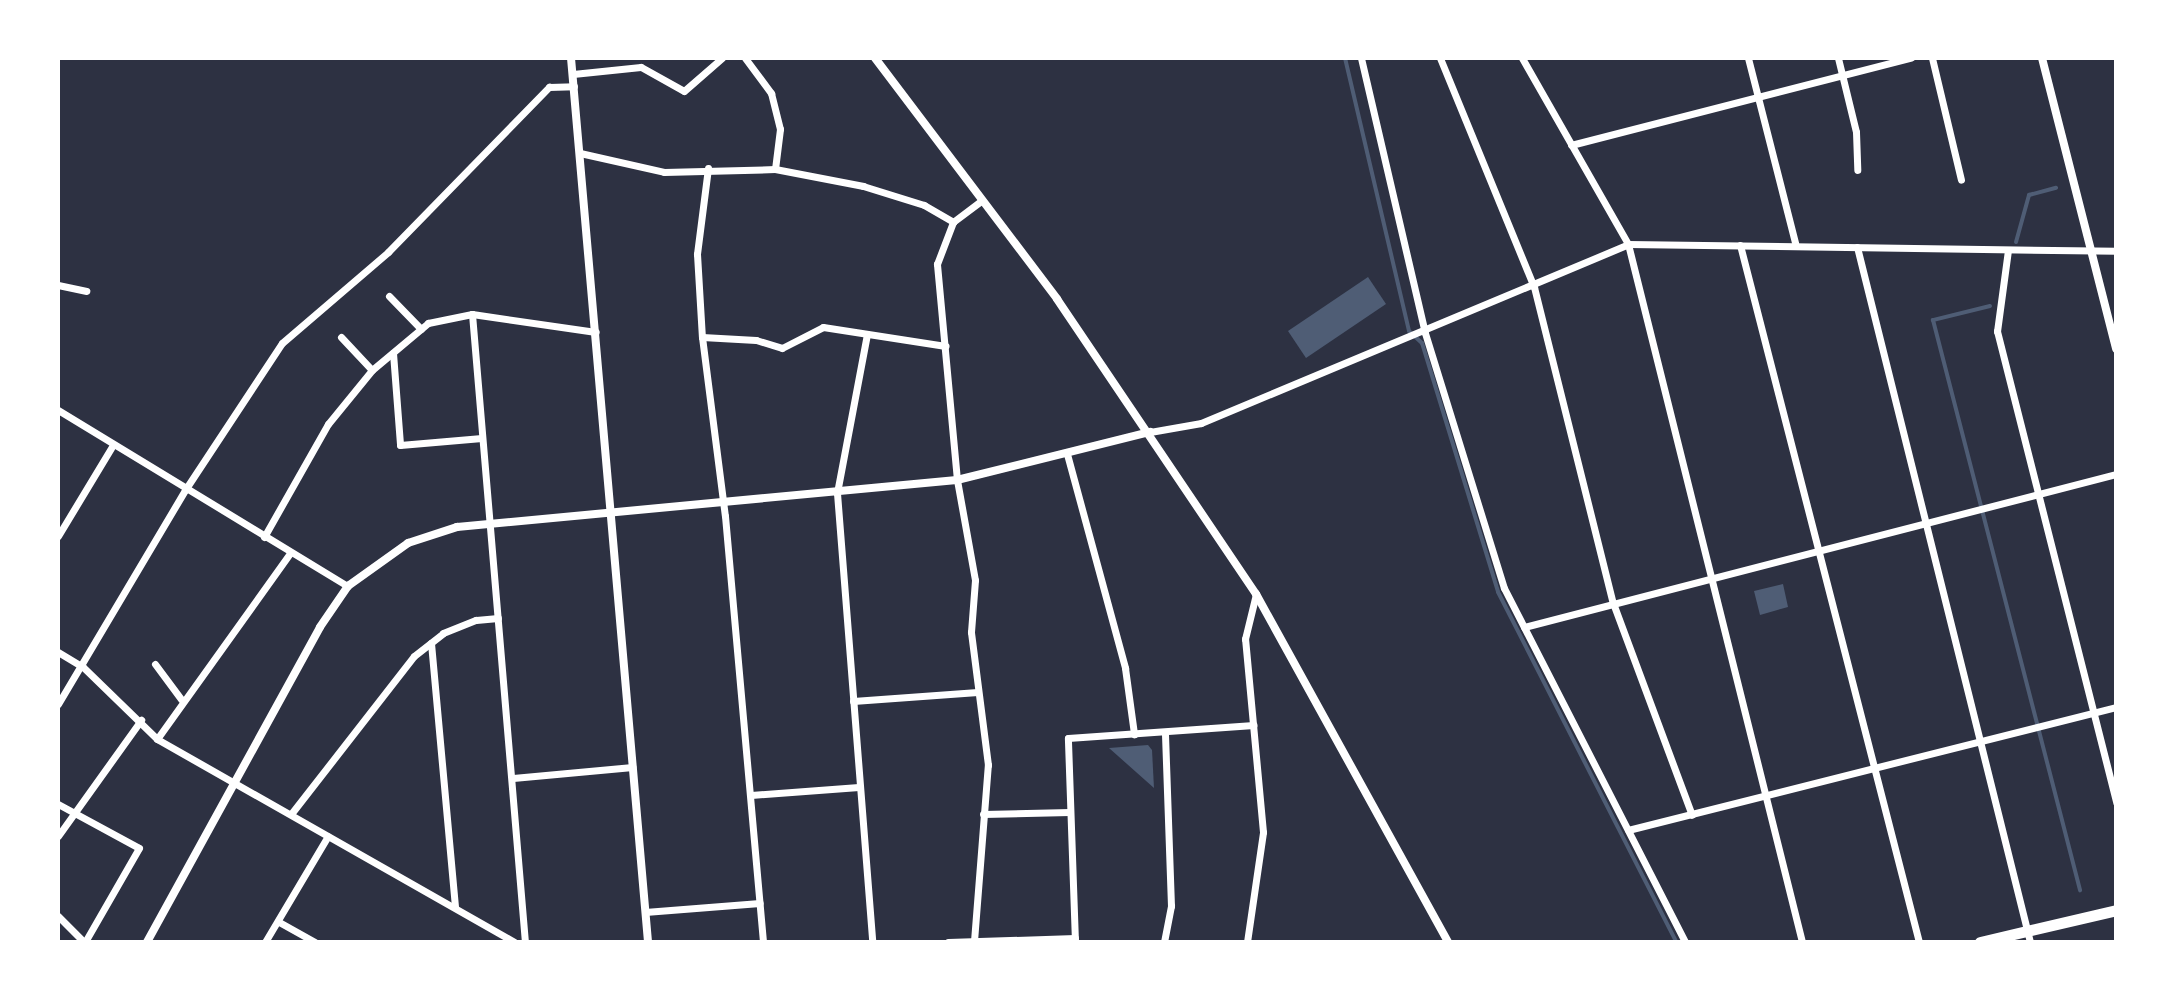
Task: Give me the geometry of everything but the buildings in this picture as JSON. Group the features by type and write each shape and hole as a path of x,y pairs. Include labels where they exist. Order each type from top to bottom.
{"main road":[{"path":"1980,942 2029,936 2116,910"}],"street":[{"path":"571,58 648,942"},
{"path":"573,74 641,67 684,91 722,58"},
{"path":"745,58 771,93 780,129 775,169"},
{"path":"875,58 1150,432 1256,594 1289,645 1448,942"},
{"path":"1361,58 1423,334 1504,588 1685,942"},
{"path":"1440,58 1534,287 1613,603 1692,815"},
{"path":"1522,58 1628,244 1709,579 1802,942"},
{"path":"1748,58 1795,243"},
{"path":"1838,58 1856,132 1857,170"},
{"path":"1571,145 1911,58"},
{"path":"1932,58 1961,180"},
{"path":"2042,58 2116,349"},
{"path":"58,704 83,667 185,490 282,343 388,252 549,87 574,86"},
{"path":"580,153 664,172 708,168 775,169 863,186 924,205 953,222"},
{"path":"708,168 697,254 702,337 724,504 763,942"},
{"path":"974,941 988,765 971,632 975,580 957,480 937,264 953,222 982,200"},
{"path":"147,942 348,586 408,543 457,527 957,480 1150,432 1201,423 1423,334 1628,244 1795,243 1857,247 2116,251"},
{"path":"1740,245 1919,942"},
{"path":"1857,247 1984,741 2029,936"},
{"path":"2008,250 1997,331 2116,803"},
{"path":"58,285 86,291"},
{"path":"389,296 421,329"},
{"path":"264,537 328,424 372,370 421,329 472,314 596,332"},
{"path":"472,314 525,942"},
{"path":"702,337 756,340 782,348 823,327 946,346"},
{"path":"867,334 837,493 872,942"},
{"path":"341,337 372,370"},
{"path":"393,353 400,445 482,438"},
{"path":"58,410 185,490 348,586"},
{"path":"58,536 113,445"},
{"path":"1067,454 1125,668 1134,734"},
{"path":"1524,627 1819,548 2116,474"},
{"path":"157,739 181,699 290,553"},
{"path":"1247,942 1263,832 1245,639 1256,594"},
{"path":"291,814 397,676 431,643 476,620 498,618"},
{"path":"431,643 455,907"},
{"path":"58,652 83,667 141,720 157,739 236,781 514,942"},
{"path":"155,664 181,699"},
{"path":"853,701 978,692"},
{"path":"1628,830 2116,707"},
{"path":"58,836 141,720"},
{"path":"948,942 1075,940 1068,738 1254,725"},
{"path":"1164,942 1171,906 1165,732"},
{"path":"513,778 632,767"},
{"path":"751,795 859,787"},
{"path":"58,804 139,848 85,942 58,916"},
{"path":"983,814 1070,812"},
{"path":"265,942 328,836"},
{"path":"645,912 760,903"},
{"path":"279,922 315,942"}],"water":[{"path":"1368,277 1386,304 1306,358 1288,331"},
{"path":"1783,584 1788,607 1760,615 1754,591"},
{"path":"1148,745 1152,750 1154,788 1109,748"}],"waterway":[{"path":"1345,58 1409,331 1422,343 1498,592 1676,942"},
{"path":"2016,242 2029,195 2056,188"},
{"path":"1990,306 1933,320 2080,890"}]}
